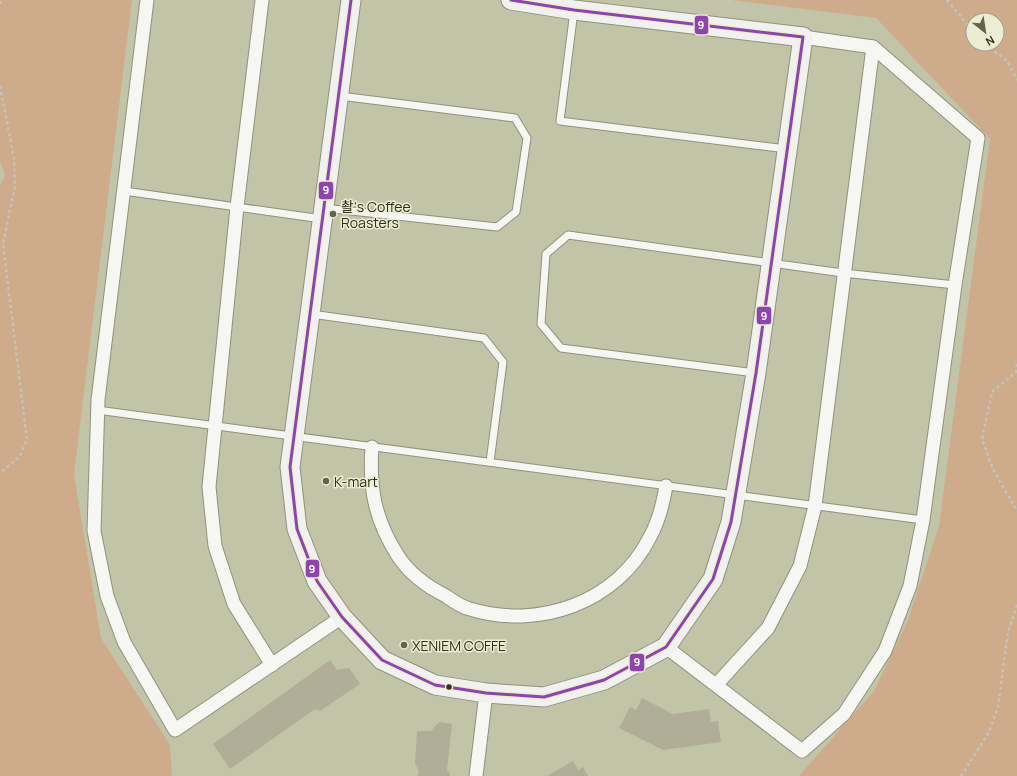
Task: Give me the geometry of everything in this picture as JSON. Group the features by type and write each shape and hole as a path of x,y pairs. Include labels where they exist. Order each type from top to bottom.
{"street":[{"path":"148,0 97,410 94,531 107,596 124,642 175,730 342,617"},
{"path":"262,0 237,207 209,487 215,546 234,604 272,665"},
{"path":"351,0 290,467 297,529 317,581 342,617 382,660 435,685 486,693 544,697 604,680 666,647 713,579 731,522 737,495 756,373 803,38"},
{"path":"511,0 574,10 873,47 978,138 955,285 923,520 910,586 885,652 844,714 802,751 717,684 666,647"},
{"path":"717,684 768,628 800,566 815,506 843,273 873,47"},
{"path":"372,447 370,474 372,494 381,526 399,557 428,587 469,609 513,617 560,612 590,599 616,581 635,561 650,538 660,515 666,486"},
{"path":"476,776 486,693"}],"lane":[{"path":"574,10 560,122 787,149"},
{"path":"124,191 237,207 497,227 516,212 527,138 515,118 339,96"},
{"path":"756,373 561,348 541,324 546,254 568,235 843,273 955,285"},
{"path":"310,314 484,338 503,362 490,462"},
{"path":"97,410 923,520"}],"path":[{"path":"0,4 1,0"},
{"path":"718,8 734,0"},
{"path":"947,0 965,21"},
{"path":"995,52 1007,61 1017,80"},
{"path":"0,86 14,158 14,186 3,244 27,440 20,456 0,474"},
{"path":"1017,364 1016,372 992,392 982,438 993,468 1017,511"},
{"path":"961,776 988,734 998,707 1008,632 1017,605"}],"shaded area":[{"path":"0,0 132,0 74,474 101,638 170,745 172,776 0,776 0,186 5,175 0,161"},
{"path":"732,0 1017,0 1017,776 799,776 874,691 908,620 939,526 990,139 876,18"}],"building":[{"path":"330,660 337,670 349,668 360,684 320,711 315,709 230,769 213,744"},
{"path":"642,698 673,714 709,709 711,722 718,721 721,742 663,750 619,728 630,707 636,710"},
{"path":"439,722 452,724 447,770 450,773 450,776 418,776 419,771 415,764 417,731 431,731"},
{"path":"573,761 578,770 583,767 588,776 547,776"}],"transit line":[{"name":"9","path":"351,0 290,467 297,529 317,581 342,617 382,660 435,685 486,693 544,697 604,680 666,647 713,579 731,522 756,373 803,37 574,10 511,0"}],"place":[{"name":"촬's Coffee Roasters","path":"333,214"},
{"name":"K-mart","path":"326,481"},
{"name":"XENIEM COFFE","path":"404,645"}]}
